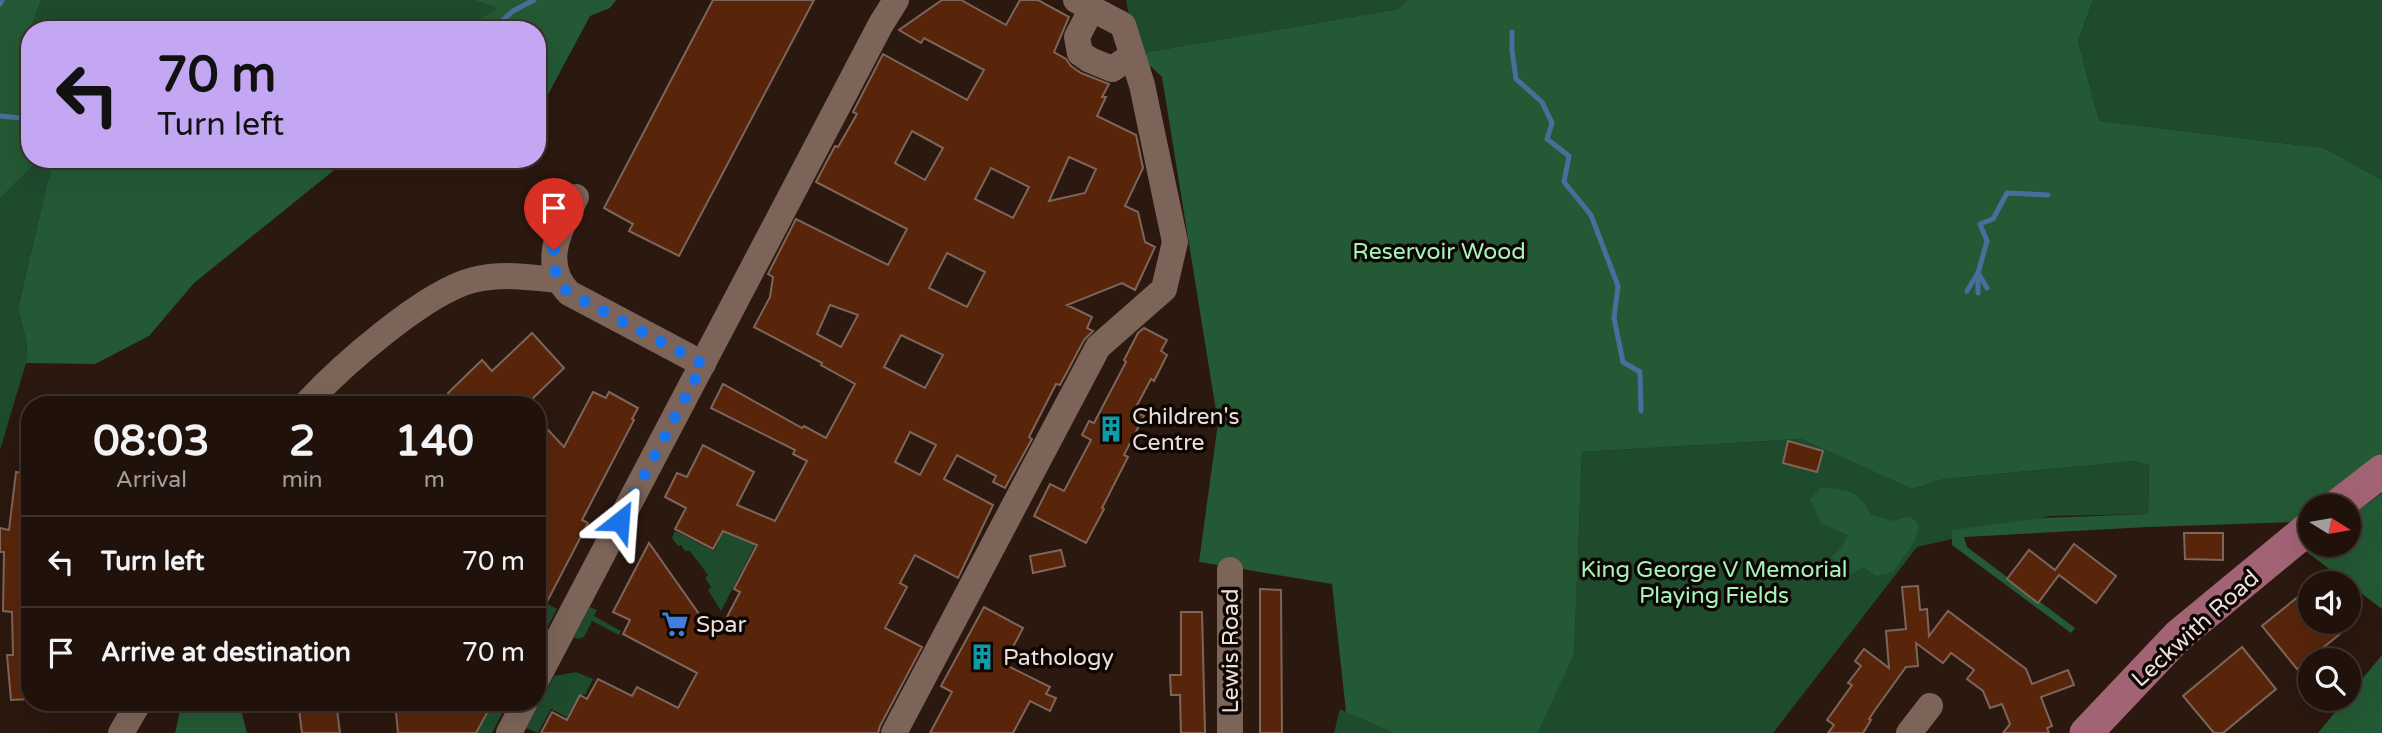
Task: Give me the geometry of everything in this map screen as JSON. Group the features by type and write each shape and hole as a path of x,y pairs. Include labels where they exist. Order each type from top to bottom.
{"main road":[{"path":"2352,494 2382,471"},
{"name":"Leckwith Road","path":"2085,733 2178,636 2298,537"}],"street":[{"path":"546,662 875,35 896,0"},
{"path":"894,733 1098,347 1164,289 1175,242 1142,85 1123,25 1084,4 1077,37 1080,52 1090,60 1112,69 1132,56"},
{"path":"576,197 554,250 553,261 558,280 569,293 703,364"},
{"path":"314,396 371,345 446,289 495,276 558,280"},
{"name":"Lewis Road","path":"1230,570 1230,733"},
{"path":"1909,733 1930,706"},
{"path":"121,733 134,711"},
{"path":"509,733 520,711"}],"green space":[{"path":"0,0 41,0 33,21 21,21 21,168 31,168 0,198"},
{"path":"41,0 474,0 498,8 477,21 33,21"},
{"path":"474,0 616,0 610,8 590,16 546,98 546,21 477,21 497,8"},
{"path":"1126,0 1413,0 1404,8 1137,54"},
{"name":"Reservoir Wood","path":"1409,0 2093,0 2078,41 2099,121 2324,148 2382,180 2382,460 2336,494 2298,494 2297,522 1964,537 1967,547 2075,628 2071,633 1952,545 1952,530 2043,518 2148,514 2149,465 2134,461 1944,479 1912,489 1801,439 1582,452 1574,654 1538,733 1393,733 1346,712 1332,584 1199,562 1218,423 1162,77 1137,54 1398,9"},
{"path":"2093,0 2382,0 2382,180 2324,148 2099,121 2078,41"},
{"path":"31,168 51,168 18,308 27,344 26,363 0,450 0,198"},
{"path":"51,168 337,168 194,283 149,336 95,364 26,363 27,344 18,308"},
{"name":"King George V Memorial Playing Fields","path":"1801,439 1912,489 1944,479 2134,461 2149,465 2148,514 2051,516 1917,547 1773,733 1538,733 1574,653 1582,452"},
{"path":"1822,487 1852,493 1861,500 1871,515 1893,521 1910,516 1919,525 1915,541 1893,572 1876,576 1863,567 1846,577 1832,557 1842,547 1848,535 1821,523 1810,499"},
{"path":"2382,493 2382,609 2361,593 2361,571 2332,571 2314,557 2361,557 2361,508"},
{"path":"726,527 755,545 721,611 708,590 711,587 705,578 708,575 690,551 678,546 672,538 675,531 714,551"},
{"path":"546,603 557,609 546,630"},
{"path":"590,607 597,610 594,616 621,631 619,635 592,621 584,637 574,637"},
{"path":"2382,655 2382,733 2318,733 2336,711 2361,711 2361,681"},
{"path":"576,672 593,679 585,695 580,694 567,717 551,709 538,733 526,728 535,711 546,711 546,691 554,676"},
{"path":"1340,709 1393,733 1334,733"},
{"path":"180,711 241,711 247,733 175,733"},
{"path":"488,711 503,711 492,733 476,733"}],"building":[{"path":"713,0 814,0 679,256 629,231 633,224 604,208"},
{"path":"942,0 961,0 1006,25 1020,0 1038,0 1069,17 1054,52 1081,73 1109,84 1097,116 1136,135 1143,168 1125,206 1138,212 1145,242 1155,247 1135,290 1122,283 1067,305 1092,317 1087,328 1093,331 1084,340 1060,385 1056,384 1029,437 1032,439 1005,488 993,482 996,476 957,455 944,479 993,505 958,578 915,555 900,583 907,587 885,628 922,647 878,733 541,733 552,712 567,720 580,695 587,699 598,679 632,696 637,687 678,708 697,673 623,634 630,620 613,612 649,543 716,638 740,592 734,589 757,545 723,531 713,549 675,529 686,508 665,497 677,473 687,477 703,445 754,472 737,505 775,521 807,461 793,454 795,450 711,408 723,384 802,428 804,426 826,438 855,384 754,327 770,297 773,277 768,274 796,219 888,265 907,229 816,182 835,146 838,147 857,114 853,112 883,54 967,100 984,70 924,38 921,43 899,30","holes":["912,131 943,148 925,180 895,163","1069,157 1096,169 1085,193 1049,201","991,168 1029,187 1013,218 975,199","947,253 985,272 967,307 929,288","830,305 858,315 841,347 817,334","901,335 943,355 925,388 884,367","910,432 936,445 920,475 895,462"]},
{"name":"Children's Centre","path":"1144,328 1167,340 1161,351 1167,355 1134,411 1144,416 1124,455 1128,457 1086,543 1034,516 1050,484 1064,491 1091,440 1082,435 1089,421 1094,423 1138,333"},
{"path":"532,333 564,368 535,396 451,396 448,393 482,360 492,371"},
{"path":"593,392 606,398 609,392 638,408 582,520 588,523 546,604 546,428 564,447"},
{"path":"1788,441 1823,451 1817,472 1783,463"},
{"path":"16,472 21,473 21,699 11,700 7,655 13,655 12,612 3,611 4,552 0,552 0,528 9,530"},
{"path":"2184,533 2223,533 2223,560 2185,559"},
{"path":"2074,544 2116,576 2096,603 2059,575 2038,603 2007,579 2029,550 2055,570"},
{"path":"1061,550 1065,566 1033,573 1030,556"},
{"path":"1918,586 1920,610 1927,609 1929,636 1948,611 2026,669 2032,684 2068,670 2074,685 2041,697 2052,726 2047,728 2049,733 2003,733 2010,724 2002,704 1990,708 1983,691 1967,679 1974,670 1951,653 1943,663 1916,643 1918,666 1906,667 1869,719 1871,720 1863,733 1828,733 1834,725 1827,720 1852,685 1848,683 1861,666 1855,661 1864,649 1889,668 1886,631 1906,629 1902,587"},
{"path":"1260,589 1281,590 1282,733 1260,733"},
{"path":"2298,597 2298,634 2340,634 2323,648 2298,648 2297,669 2262,626"},
{"path":"984,607 1023,628 1004,664 1050,687 1046,694 1056,698 1050,711 1030,701 1013,733 930,733 952,692 941,686"},
{"path":"1181,612 1202,612 1205,733 1181,733 1180,695 1171,695 1170,675 1181,675"},
{"path":"2242,647 2276,689 2223,733 2214,733 2183,696"},
{"path":"299,711 337,711 340,733 302,733"},
{"path":"396,711 488,711 476,733 398,733"}],"waterway":[{"path":"0,4 2,0"},
{"path":"502,21 513,11 534,0"},
{"path":"1512,32 1516,79 1542,102 1552,123 1547,139 1569,156 1564,182 1591,215 1618,286 1614,318 1623,362 1640,372 1641,411"},
{"path":"0,116 21,118"},
{"path":"1987,288 1978,273 1987,241 1980,224 1993,219 2007,193 2048,195"},
{"path":"1967,291 1978,273"},
{"path":"1978,276 1978,293"}],"place":[{"name":"Children's Centre","path":"1111,429"},
{"name":"Spar","path":"675,624"},
{"name":"Pathology","path":"982,657"}],"route":[{"path":"554,250 555,273 569,293 703,364 620,521"}]}
